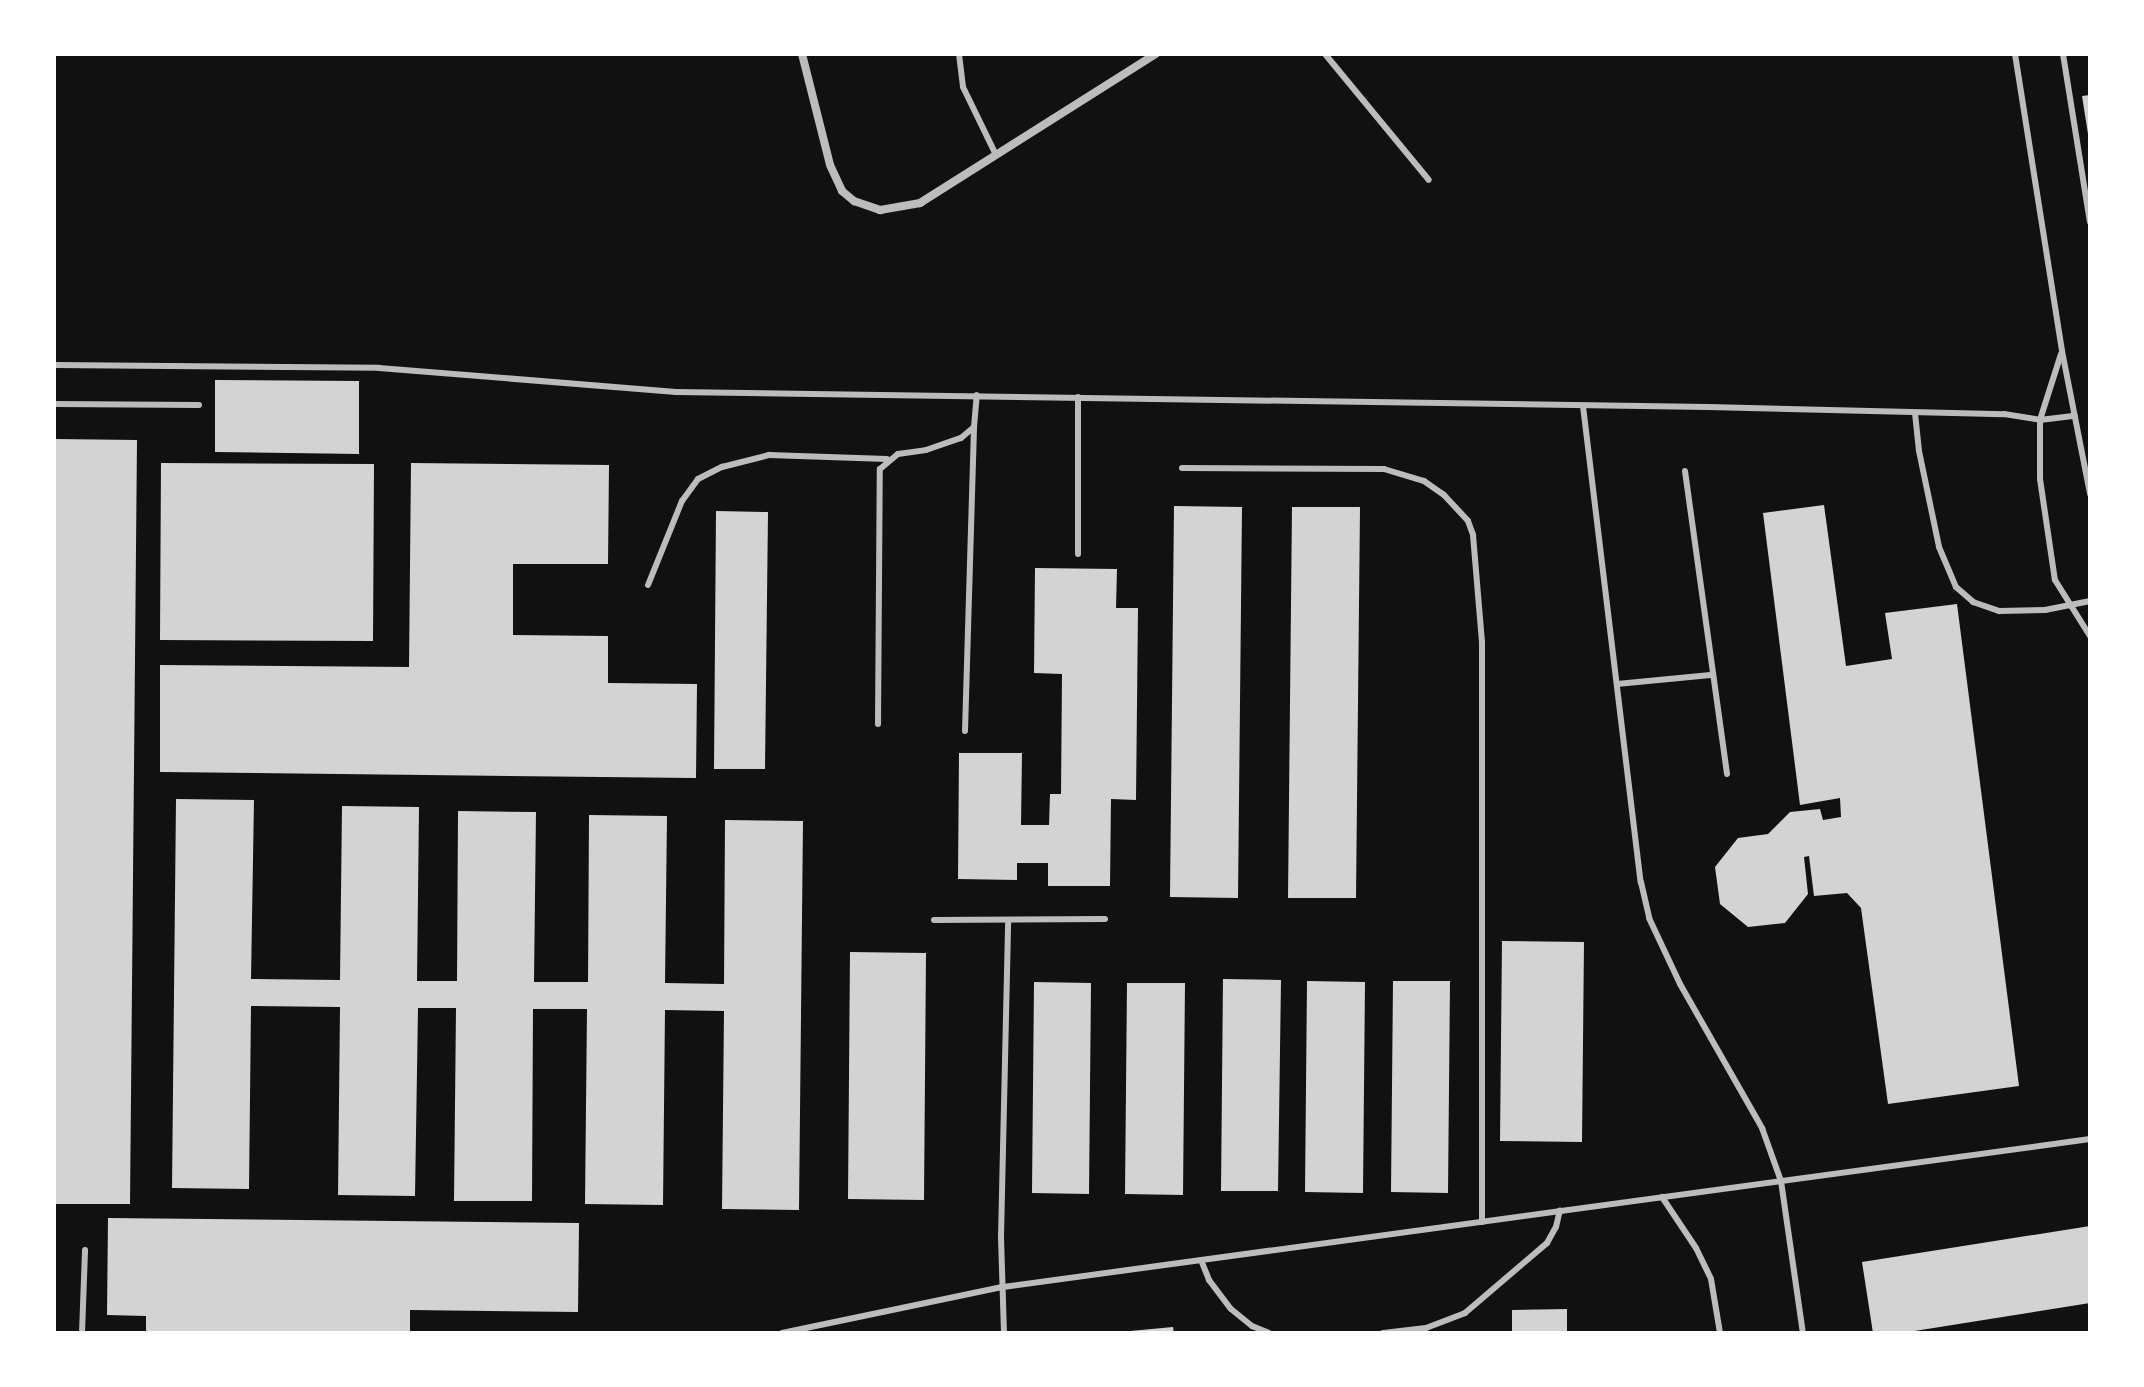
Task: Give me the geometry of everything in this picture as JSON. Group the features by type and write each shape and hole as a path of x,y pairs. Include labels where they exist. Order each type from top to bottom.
{"street":[{"path":"802,54 830,165 842,191 854,201 880,210 909,207 1156,54"}],"lane":[{"path":"959,54 963,87 996,155"},
{"path":"1325,54 1429,180"},
{"path":"2015,54 2062,351 2090,494"},
{"path":"2063,54 2090,222"},
{"path":"2062,351 2040,420 2040,479 2052,568 2060,591 2073,606 2090,636"},
{"path":"54,365 379,368 676,392 2004,414 2040,420 2075,416"},
{"path":"965,731 977,395"},
{"path":"1078,397 1078,554"},
{"path":"54,404 199,405"},
{"path":"1583,406 1641,882 1649,918 1680,984 1747,1098 1781,1181 1803,1333"},
{"path":"1915,413 1935,532 1956,587 1973,602 1999,611 2073,606 2090,601"},
{"path":"648,585 682,501 698,479 722,467 769,455 887,459 945,445 974,427"},
{"path":"878,724 878,489 880,469 887,459"},
{"path":"1182,468 1384,469 1424,481 1444,495 1468,521 1473,535 1482,642 1482,1222"},
{"path":"1685,471 1727,774"},
{"path":"1617,684 1711,675"},
{"path":"934,920 1105,919"},
{"path":"1004,1333 1008,920"},
{"path":"782,1333 1003,1287 2090,1139"},
{"path":"1662,1197 1696,1248 1711,1279 1720,1333"},
{"path":"1383,1333 1426,1328 1465,1313 1547,1243 1556,1227 1560,1210"},
{"path":"82,1333 85,1250"},
{"path":"1201,1260 1209,1280 1231,1309 1252,1326 1269,1333"}],"building":[{"path":"2090,95 2090,134 2088,134 2082,96"},
{"path":"215,380 359,381 359,454 215,452"},
{"path":"54,439 137,440 130,1204 54,1204"},
{"path":"161,463 374,464 373,641 160,640"},
{"path":"411,463 609,465 608,564 513,564 513,635 608,636 608,683 697,684 696,778 160,772 160,665 409,667"},
{"path":"1824,505 1846,666 1892,659 1885,613 1957,604 2019,1086 1888,1104 1861,908 1847,893 1814,896 1809,856 1804,857 1808,894 1785,923 1748,927 1720,904 1715,867 1738,838 1768,834 1790,812 1820,809 1823,820 1841,817 1840,798 1800,805 1763,513"},
{"path":"1174,506 1242,507 1238,898 1170,897"},
{"path":"1292,507 1360,507 1356,898 1288,898"},
{"path":"716,511 768,512 765,769 714,769"},
{"path":"1035,568 1117,569 1116,608 1138,608 1136,800 1111,799 1110,886 1048,886 1048,863 1017,863 1017,880 958,879 959,753 1022,753 1021,825 1049,825 1050,794 1061,794 1062,674 1034,673"},
{"path":"176,799 254,800 251,979 340,980 342,806 419,807 417,981 457,981 458,811 536,812 534,982 588,982 589,815 667,816 665,983 724,984 725,820 803,821 799,1210 722,1209 724,1011 665,1010 663,1205 585,1204 587,1009 533,1009 532,1201 454,1201 456,1008 418,1008 415,1196 338,1195 340,1007 251,1006 249,1189 172,1188"},
{"path":"1502,941 1584,942 1582,1142 1500,1141"},
{"path":"850,952 926,953 924,1200 848,1199"},
{"path":"1223,979 1281,980 1278,1191 1221,1191"},
{"path":"1307,981 1365,982 1363,1193 1305,1192"},
{"path":"1393,981 1450,981 1448,1193 1391,1192"},
{"path":"1034,982 1091,983 1089,1194 1032,1193"},
{"path":"1127,983 1185,983 1183,1195 1125,1194"},
{"path":"108,1218 579,1223 578,1312 410,1310 410,1333 146,1333 146,1316 107,1315"},
{"path":"2090,1226 2090,1303 1902,1333 1873,1333 1862,1262"},
{"path":"1567,1309 1567,1333 1512,1333 1512,1310"},
{"path":"1173,1327 1174,1333 1130,1333 1130,1331"}]}
